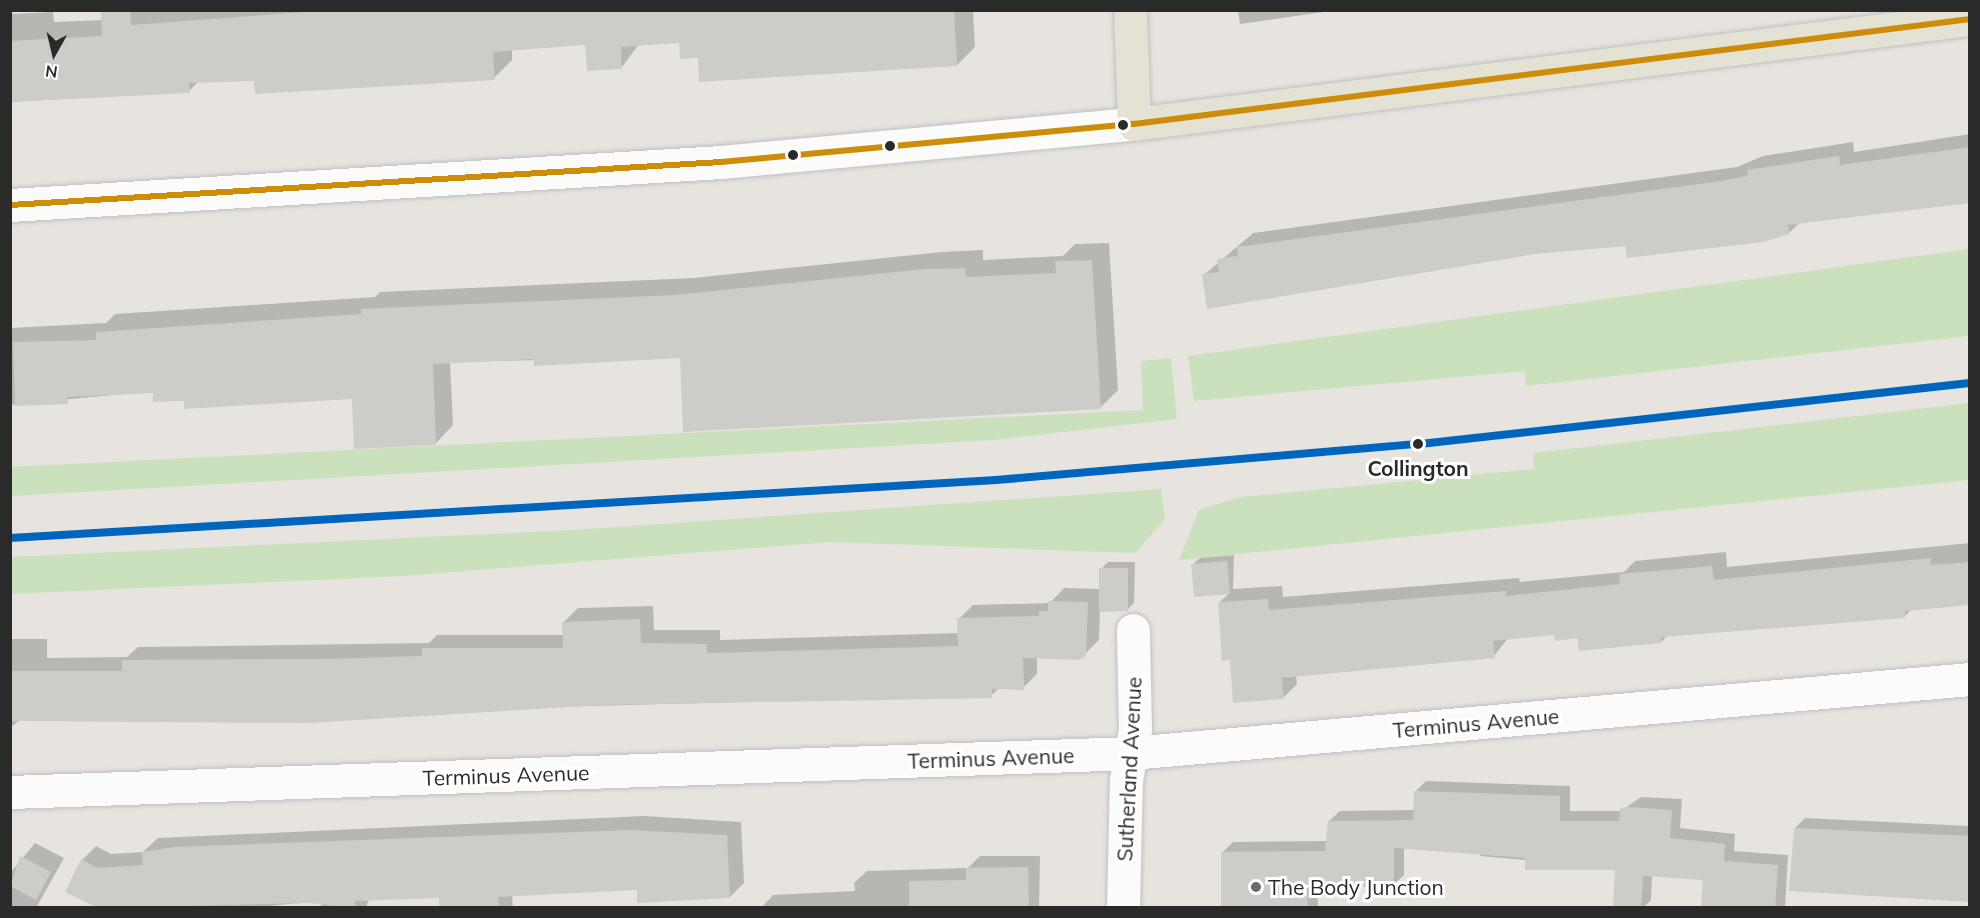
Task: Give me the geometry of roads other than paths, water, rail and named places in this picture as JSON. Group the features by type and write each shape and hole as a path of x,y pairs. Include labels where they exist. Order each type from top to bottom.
{"main road":[{"path":"1130,10 1134,124 1970,19"}],"street":[{"path":"10,205 721,162 1134,124"},
{"name":"Sutherland Avenue","path":"1123,908 1131,753 1133,630"},
{"name":"Terminus Avenue","path":"10,792 1131,753 1970,679"}],"place":[{"name":"Collington","path":"1418,444"},
{"name":"The Body Junction","path":"1256,887"}]}
